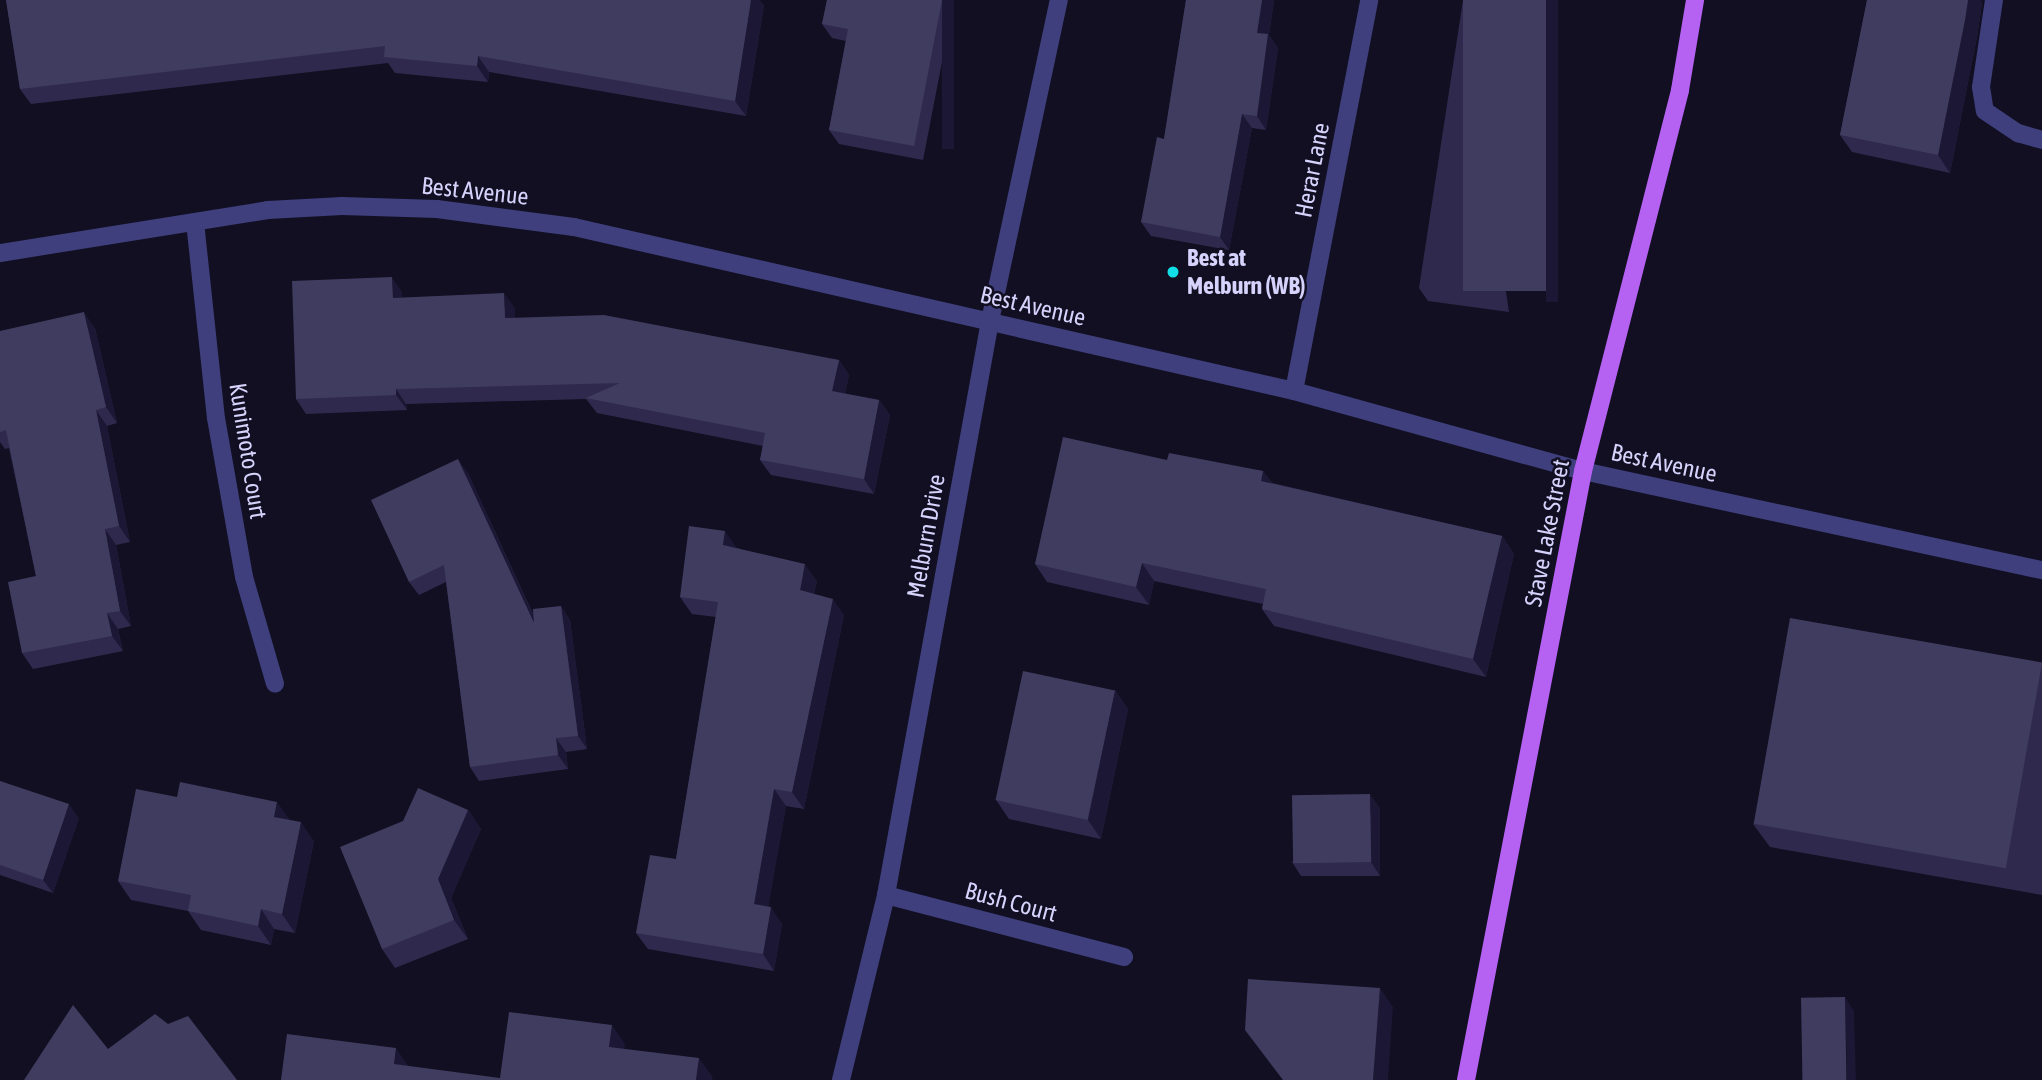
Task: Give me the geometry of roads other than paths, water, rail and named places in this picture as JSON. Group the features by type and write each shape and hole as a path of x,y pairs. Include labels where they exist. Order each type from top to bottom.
{"main road":[{"name":"Stave Lake Street","path":"1466,1080 1583,471 1680,90 1695,0"}],"street":[{"name":"Melburn Drive","path":"841,1080 886,895 990,321 1059,0"},
{"name":"Herar Lane","path":"1294,391 1369,0"},
{"path":"1994,0 1981,87 1985,111 2018,133 2042,140"},
{"name":"Best Avenue","path":"0,253 195,222 305,208 437,209 573,227 1294,391 1583,471 2042,570"},
{"name":"Kunimoto Court","path":"195,222 218,431 244,578 275,684"},
{"name":"Bush Court","path":"886,895 1124,957"}],"place":[{"name":"Best at Melburn (WB)","path":"1173,272"}]}
